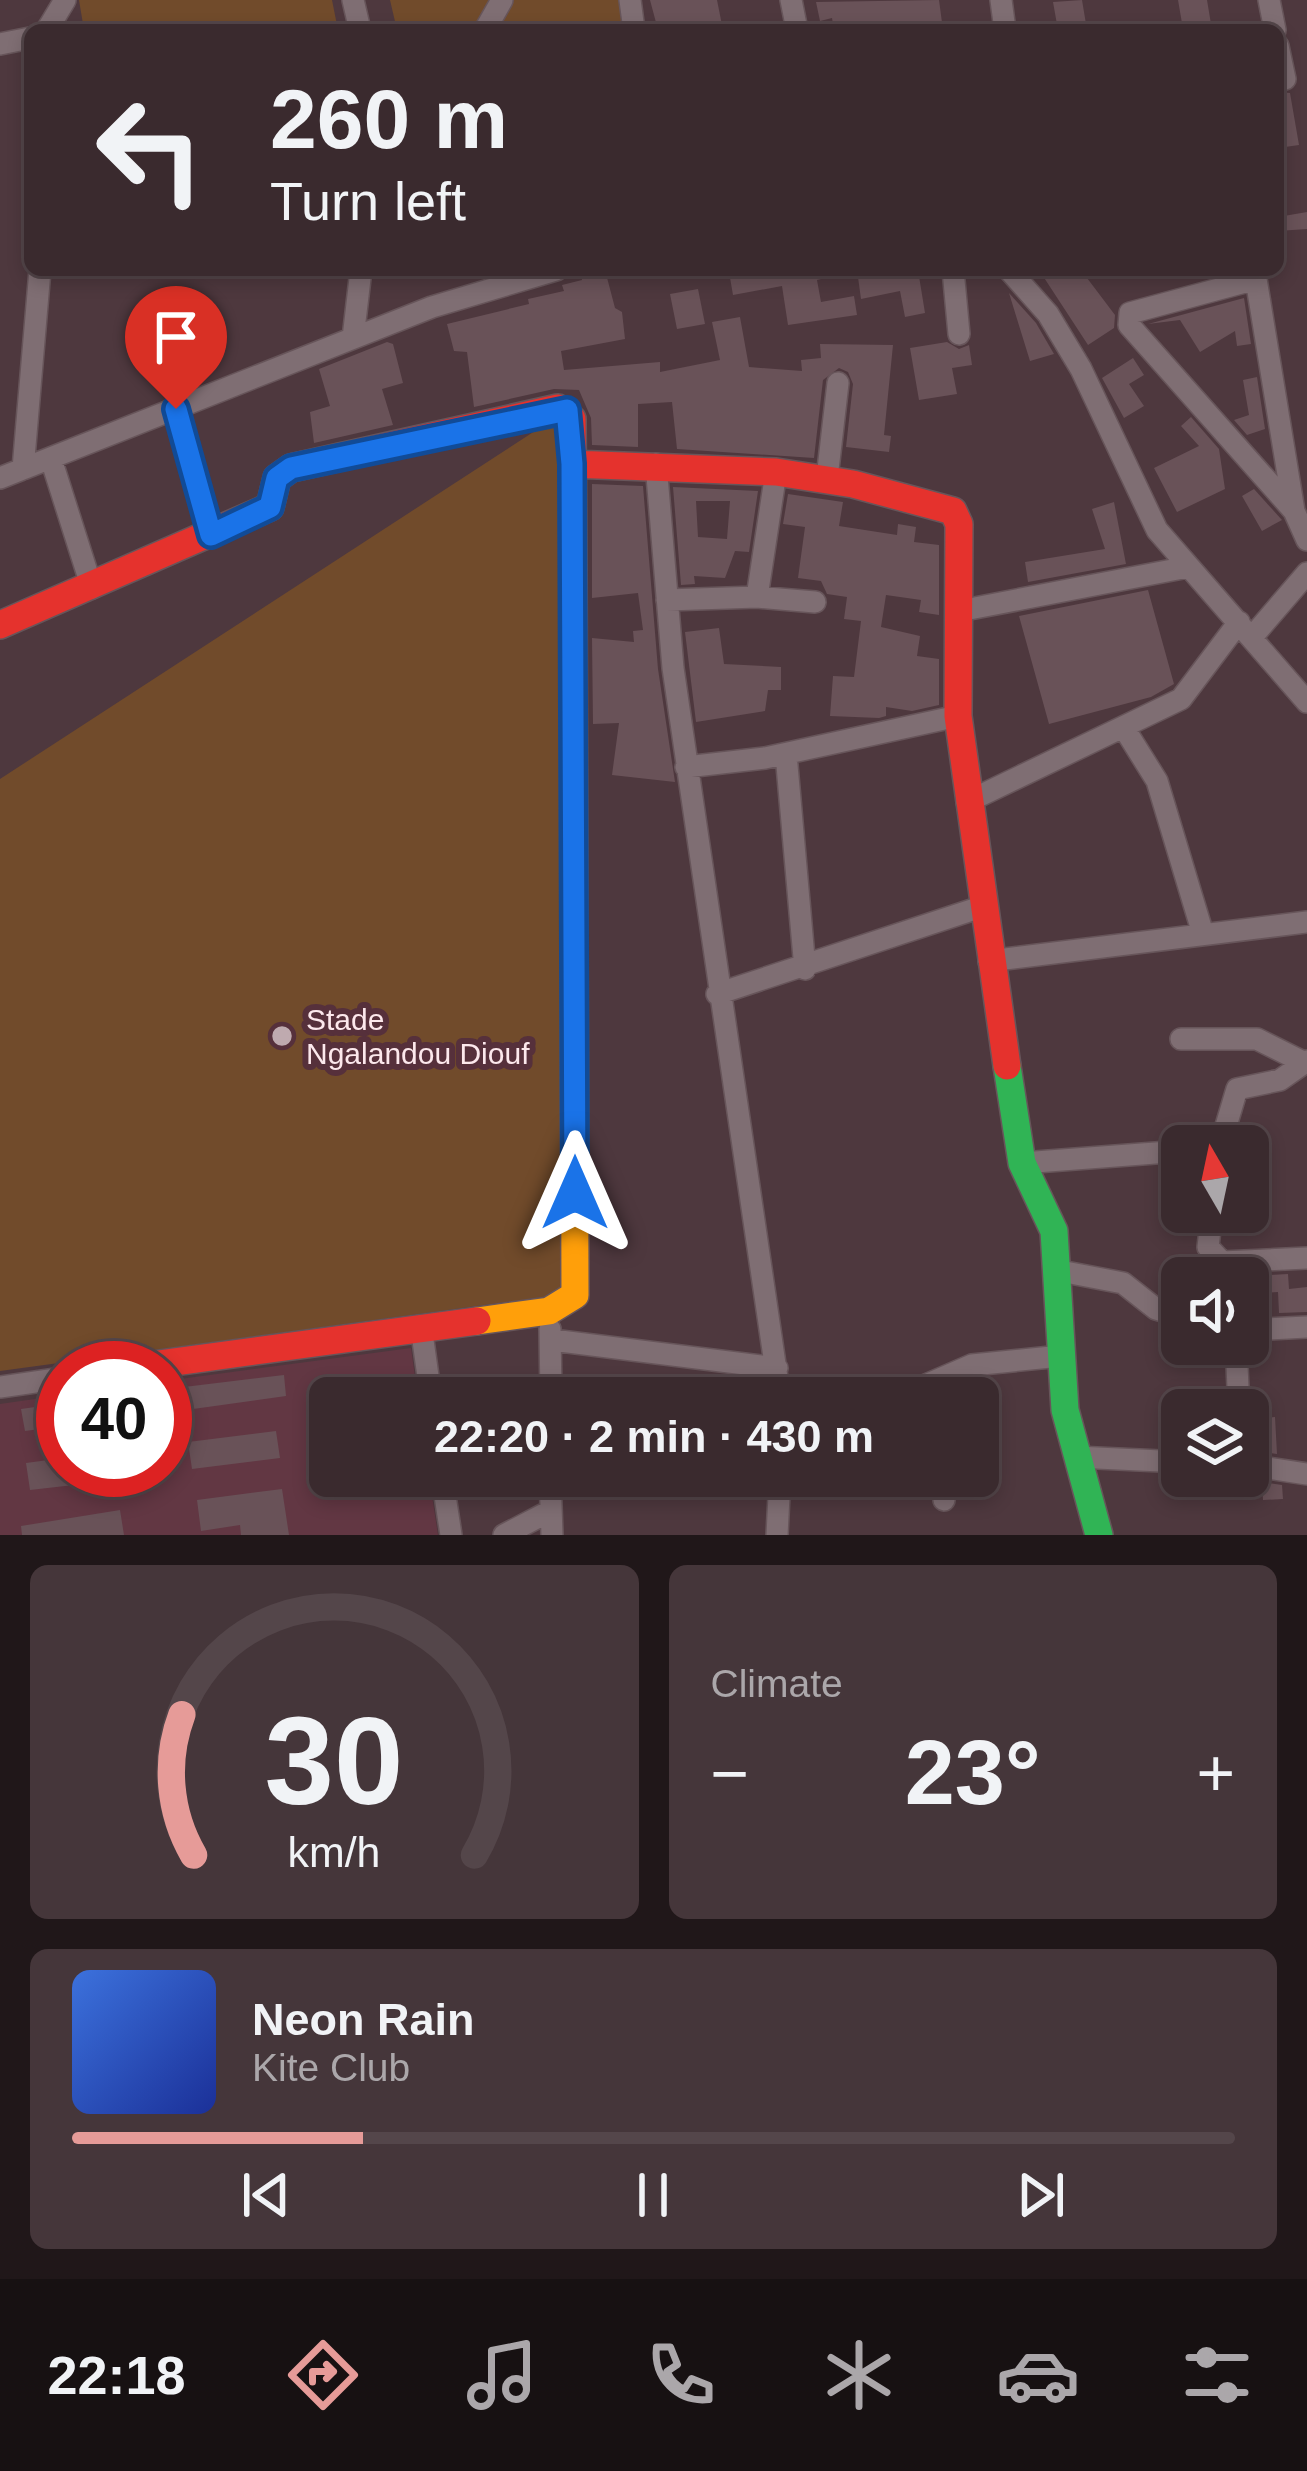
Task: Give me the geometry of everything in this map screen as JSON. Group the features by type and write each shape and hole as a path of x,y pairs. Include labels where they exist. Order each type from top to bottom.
{"street":[{"path":"23,469 39,276"},
{"path":"353,338 360,276"},
{"path":"0,478 432,307 536,276"},
{"path":"954,276 959,334"},
{"path":"1014,276 1059,329 1149,515 1188,568 1307,702"},
{"path":"1294,511 1130,325 1130,314 1256,279 1294,511 1307,540"},
{"path":"827,478 838,383"},
{"path":"0,625 270,507 277,478 291,468 558,408 567,410 572,419 575,1284 568,1304 549,1311 192,1359"},
{"path":"1282,416 1307,408"},
{"path":"176,409 211,535"},
{"path":"51,459 92,588"},
{"path":"572,464 656,464 827,478 953,511 959,524 958,716 989,961 1022,1163 1054,1231 1060,1271 1061,1356 1076,1457 1099,1535"},
{"path":"656,464 686,767 778,1377"},
{"path":"757,597 776,472"},
{"path":"959,611 1188,568"},
{"path":"967,802 1181,699 1307,573"},
{"path":"667,600 757,597 814,602"},
{"path":"686,767 786,754 958,716"},
{"path":"1124,728 1157,781 1204,934"},
{"path":"786,754 805,969"},
{"path":"717,994 805,969 982,907"},
{"path":"989,961 1307,922"},
{"path":"1181,1039 1257,1039 1305,1062 1280,1080 1237,1089 1230,1096 1224,1125"},
{"path":"1022,1163 1161,1153"},
{"path":"1210,1233 1208,1246 1222,1262 1307,1258"},
{"path":"1060,1271 1123,1283 1161,1311"},
{"path":"549,1311 551,1377"},
{"path":"421,1326 428,1377"},
{"path":"1269,1329 1307,1327"},
{"path":"552,1340 777,1368"},
{"path":"942,1377 1016,1358 1061,1356"},
{"path":"0,1387 36,1382"},
{"path":"1076,1457 1161,1461"},
{"path":"1269,1468 1307,1474"},
{"path":"445,1497 451,1535"},
{"path":"550,1497 552,1535"},
{"path":"778,1535 779,1497"},
{"path":"504,1535 550,1511"}],"shaded area":[{"path":"79,0 332,0 337,24 83,24"},
{"path":"390,0 622,0 629,24 396,24"},
{"name":"Stade Ngalandou Diouf","path":"561,414 566,1294 192,1345 192,1341 36,1341 36,1366 0,1371 0,779"},
{"path":"411,1348 415,1377 309,1377 309,1497 432,1497 438,1535 0,1535 0,1404 36,1399 36,1497 192,1497 192,1377"}],"building":[{"path":"650,0 717,0 722,24 656,24"},
{"path":"939,0 942,24 833,24 832,18 820,21 816,2"},
{"path":"1082,0 1086,24 1057,24 1053,2"},
{"path":"1178,0 1207,0 1211,24 1182,24"},
{"path":"1284,92 1290,93 1299,145 1284,147"},
{"path":"1307,212 1307,229 1284,231 1284,216"},
{"path":"582,276 607,276 615,308 622,312 625,339 561,351 564,370 660,362 660,372 720,360 712,322 740,317 749,367 802,371 801,360 821,358 820,344 893,345 884,435 891,436 889,452 846,447 853,384 848,372 839,368 823,380 814,458 677,449 672,402 638,404 638,447 592,445 591,418 579,390 554,389 474,407 467,352 454,351 447,324 529,304 528,299 564,291 562,285 582,280"},
{"path":"730,276 825,276 817,280 821,302 854,296 857,315 788,325 782,286 733,295"},
{"path":"858,276 919,276 925,313 905,317 900,291 861,299"},
{"path":"1043,276 1086,276 1115,315 1114,328 1088,345"},
{"path":"698,289 705,324 677,329 670,294"},
{"path":"1009,293 1036,323 1054,354 1030,361"},
{"path":"1244,298 1251,344 1237,346 1235,331 1200,352 1180,320 1148,324"},
{"path":"387,342 393,344 403,383 382,389 393,425 314,443 310,412 330,406 319,369"},
{"path":"947,342 959,349 969,345 972,365 952,368 957,394 919,400 910,348"},
{"path":"1133,358 1144,375 1129,384 1144,406 1124,418 1102,378"},
{"path":"1257,377 1265,429 1247,435 1234,420 1249,415 1243,380"},
{"path":"1191,417 1219,449 1225,489 1177,512 1154,468 1199,446 1181,426"},
{"path":"592,484 643,486 658,669 675,782 612,775 619,723 593,724 592,638 634,642 633,631 643,630 638,593 592,598"},
{"path":"673,487 758,491 749,552 735,551 725,578 694,576 695,584 681,585","holes":["696,501 730,501 727,539 698,537"]},
{"path":"1254,489 1282,520 1262,531 1242,496"},
{"path":"788,494 843,502 839,526 897,535 898,524 916,527 914,542 939,545 939,615 919,612 921,600 886,595 881,627 920,636 917,656 939,659 939,705 912,711 886,707 886,716 879,718 830,716 833,676 854,677 861,621 844,619 847,597 827,594 821,581 798,578 805,527 783,524"},
{"path":"1114,502 1126,564 1028,582 1025,562 1105,549 1092,509"},
{"path":"1148,590 1174,684 1151,697 1049,724 1019,616"},
{"path":"719,628 724,664 781,667 781,690 768,690 765,711 696,722 685,632"},
{"path":"1288,1274 1289,1289 1307,1287 1307,1312 1279,1313 1278,1292 1269,1293 1269,1275"},
{"path":"284,1375 286,1396 192,1409 192,1386"},
{"path":"36,1407 36,1430 25,1431 21,1409"},
{"path":"1275,1417 1277,1454 1269,1453 1269,1418"},
{"path":"276,1431 280,1458 192,1469 192,1442"},
{"path":"36,1462 36,1489 30,1490 26,1463"},
{"path":"1269,1483 1282,1485 1283,1499 1263,1500 1269,1497"},
{"path":"282,1489 289,1535 241,1535 240,1525 201,1531 197,1500"},
{"path":"120,1510 124,1535 22,1535 21,1526"}],"traffic: fast":[{"path":"1007,1066 1022,1163 1054,1231 1065,1410 1099,1535"}],"traffic: slow":[{"path":"477,1321 549,1311 575,1295 573,568"}],"traffic: jam":[{"path":"0,625 270,507 277,478 291,468 558,408 572,419 573,568"},
{"path":"572,464 776,472 853,484 953,511 959,524 958,716 1007,1066"},
{"path":"192,1360 477,1321"}],"place":[{"name":"Stade Ngalandou Diouf","path":"282,1036"}],"route":[{"path":"176,409 211,535 270,507 277,478 291,468 558,408 567,410 572,419 575,1193"}]}
